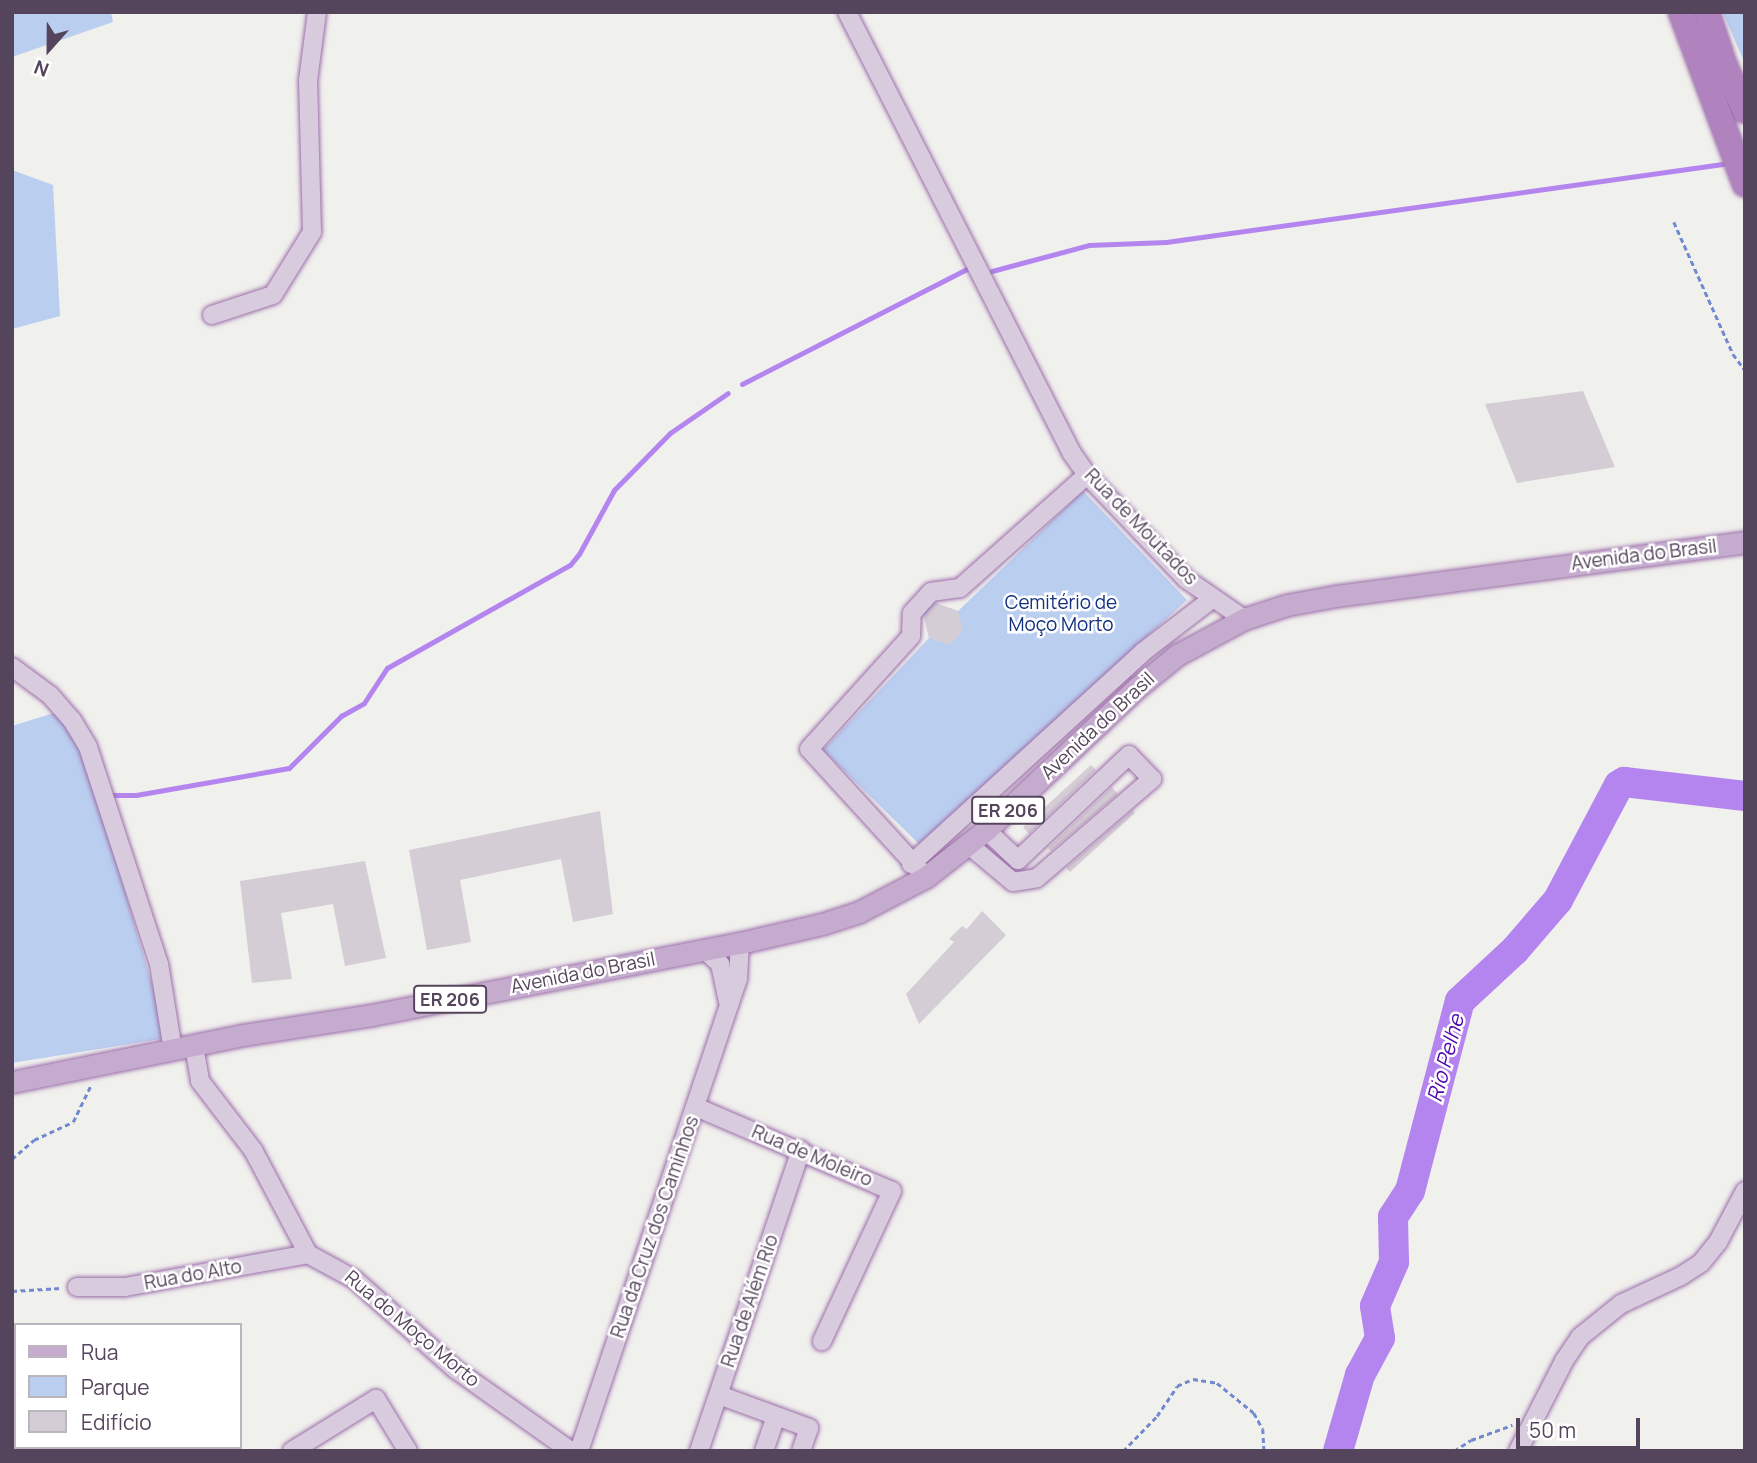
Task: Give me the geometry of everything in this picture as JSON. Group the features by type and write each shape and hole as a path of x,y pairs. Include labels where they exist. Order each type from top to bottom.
{"highway":[{"path":"1681,12 1745,184"},
{"path":"1707,12 1724,64 1745,111"}],"main road":[{"name":"Avenida do Brasil","path":"183,1048 740,943 859,912 919,870 969,845 1138,687 1177,655 1244,619 1287,605 1336,596 1745,542"},
{"name":"ER 206","path":"12,1082 183,1048"}],"street":[{"path":"212,315 273,295 312,232 308,81 317,12"},
{"name":"Rua de Moutados","path":"847,12 1071,452 1087,475 1186,579 1244,619"},
{"path":"1087,475 960,588 931,592 912,613 911,636 809,749 919,870 1143,652 1213,598"},
{"path":"12,667 50,695 72,720 88,747 159,964 183,1048 200,1081 253,1150 308,1254"},
{"path":"969,845 1013,883 1037,878 1152,779 1129,755 1018,860 986,830"},
{"name":"Rua da Cruz dos Caminhos","path":"579,1451 738,979 740,943"},
{"name":"Rua da Cruz dos Caminhos","path":"705,950 720,964 728,1003"},
{"name":"Rua de Moleiro","path":"696,1107 892,1191 822,1341"},
{"name":"Rua de Além Rio","path":"699,1451 801,1150"},
{"path":"1518,1451 1580,1337 1621,1304 1681,1276 1701,1263 1718,1242 1745,1191"},
{"name":"Rua do Alto","path":"77,1287 125,1287 308,1254"},
{"name":"Rua do Moço Morto","path":"308,1254 355,1279 455,1369 571,1451"},
{"path":"719,1395 809,1428 801,1451"},
{"path":"292,1451 376,1399 408,1451"},
{"path":"764,1451 776,1417"}],"path":[{"path":"1674,222 1733,354 1745,370"},
{"path":"12,1158 34,1140 73,1122 103,1064"},
{"path":"12,1291 77,1287"},
{"path":"1123,1451 1157,1416 1177,1386 1193,1379 1217,1384 1254,1413 1263,1429 1264,1451"},
{"path":"1454,1451 1471,1440 1535,1418"}],"green space":[{"path":"12,12 111,12 113,22 12,57"},
{"path":"1745,12 1745,64 1723,13"},
{"path":"12,170 53,185 60,316 12,329"},
{"name":"Cemitério de Moço Morto","path":"1083,491 1187,600 919,844 823,750 929,638 923,610 932,602 958,611"},
{"path":"57,712 82,745 165,1028 161,1039 12,1063 12,726"}],"building":[{"path":"1583,391 1615,467 1517,483 1485,404"},
{"path":"936,603 958,611 963,631 949,645 929,638 924,616"},
{"path":"1091,765 1096,770 1029,834 1023,827"},
{"path":"1112,787 1118,794 1051,851 1048,848"},
{"path":"1133,810 1135,813 1070,872 1066,868"},
{"path":"600,811 613,914 573,922 561,859 460,880 471,942 427,950 409,850"},
{"path":"365,861 386,958 345,966 333,904 281,913 292,979 252,983 240,881"},
{"path":"982,911 1006,935 919,1024 906,994 954,942 949,939 962,926 967,929"}],"waterway":[{"path":"992,271 1089,245 1166,242 1723,164"},
{"path":"742,384 967,269"},
{"path":"112,795 136,795 289,768 341,716 364,703 387,668 570,565 579,554 614,490 670,433 728,393"},
{"name":"Rio Pelhe","path":"1338,1451 1360,1375 1380,1338 1375,1306 1394,1262 1393,1217 1410,1191 1460,1001 1515,950 1558,900 1619,785 1624,782 1745,796"}]}
